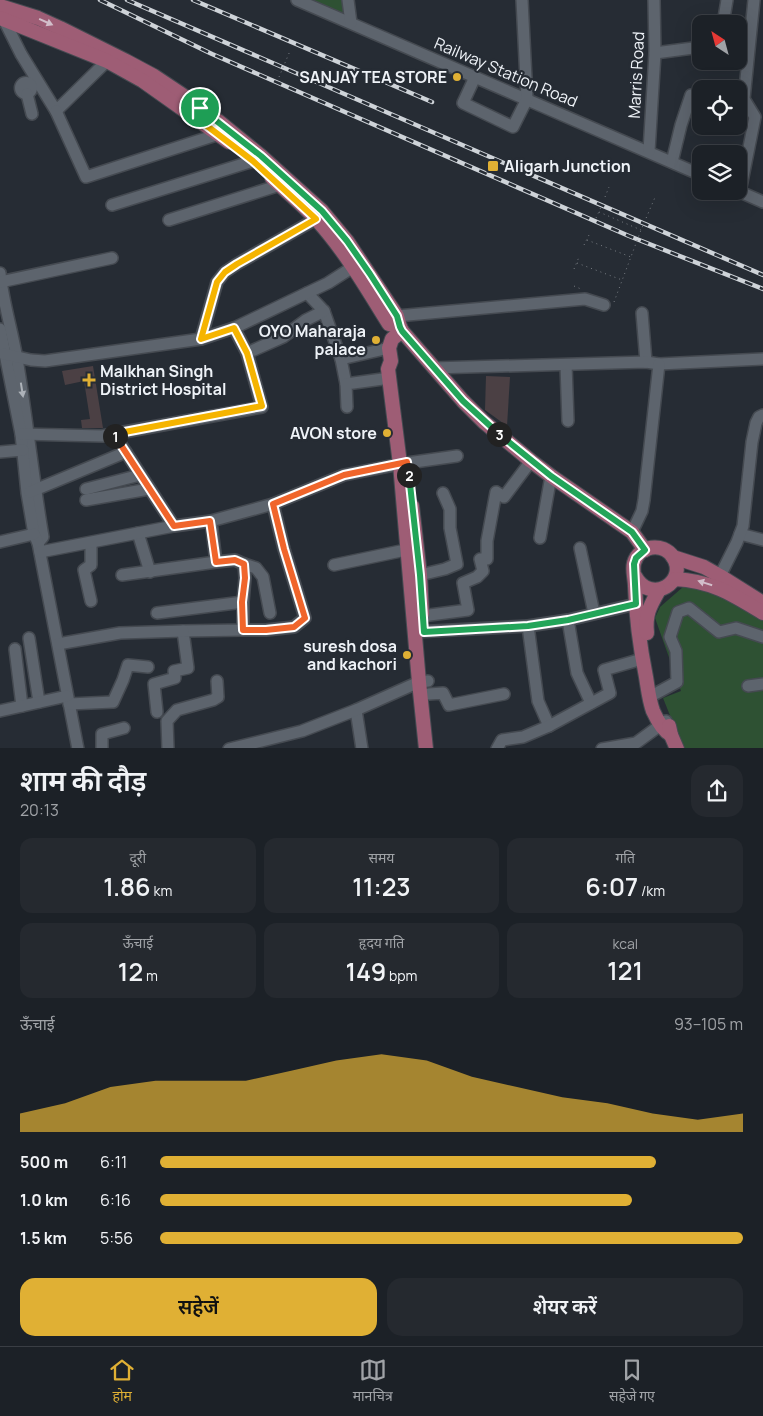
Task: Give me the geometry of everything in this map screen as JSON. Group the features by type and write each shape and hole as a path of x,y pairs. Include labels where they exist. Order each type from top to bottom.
{"main road":[{"path":"0,6 38,18 91,42 154,76 197,112 219,134 253,161 316,219 353,267 390,324 399,325"},
{"path":"2,19 107,61 197,112 261,156 322,211 347,241 399,325 433,368 470,408 531,461 632,532 645,550"},
{"path":"397,405 388,369 392,339 399,325"},
{"path":"390,354 396,367 397,405 419,632 425,686 436,748"},
{"path":"666,727 653,712 648,696 642,659 633,570 636,558 651,547 660,547 673,556 704,567 763,603"},
{"path":"412,548 420,575 422,616 419,632"},
{"path":"634,576 647,589 659,590 665,588 675,579 677,568 673,556"},
{"path":"675,579 692,580 719,588 763,613"},
{"path":"659,590 648,609 646,621 649,658 655,694 666,727 677,748"},
{"path":"425,686 426,748"}],"street":[{"name":"Railway Station Road","path":"297,0 692,171"},
{"path":"348,0 351,23"},
{"path":"475,77 463,103 513,127 527,99 522,0"},
{"name":"Marris Road","path":"648,151 655,54 654,0"},
{"path":"724,15 727,0"},
{"path":"747,154 755,117 744,99 754,0"},
{"path":"2,19 56,111 86,176 219,134"},
{"path":"655,54 692,48"},
{"path":"21,54 32,114"},
{"path":"56,111 107,61"},
{"path":"672,162 691,95"},
{"path":"112,205 253,161"},
{"path":"169,220 280,185"},
{"path":"747,195 762,200"},
{"path":"201,339 217,282 225,272 316,219"},
{"path":"31,491 17,357 0,279 112,258"},
{"path":"4,354 44,361 201,339 234,328 308,293 353,267"},
{"path":"308,293 324,311 341,359 346,384 347,407"},
{"path":"399,325 585,299 609,303"},
{"path":"247,353 283,337 306,320 324,311"},
{"path":"642,313 646,362"},
{"path":"25,434 102,436 262,406 247,353 234,328"},
{"path":"0,329 4,354 25,434 23,450 43,536 37,543"},
{"path":"341,359 390,354"},
{"path":"433,368 646,362 660,364 763,359"},
{"path":"632,532 639,519 644,500 660,364"},
{"path":"566,365 568,420"},
{"path":"346,384 390,378"},
{"path":"720,576 743,526 752,442 758,417 763,415"},
{"path":"114,434 174,526"},
{"path":"0,452 23,450"},
{"path":"31,491 126,452"},
{"path":"0,542 91,543 174,526 210,521 273,504 344,475 403,463 457,456"},
{"path":"422,616 468,610 463,583 477,577 482,571 480,559 487,559 487,541 496,492 504,497 531,461"},
{"path":"140,475 86,494 149,488"},
{"path":"540,538 551,476"},
{"path":"420,575 457,564 450,528 450,509 443,492"},
{"path":"58,644 120,633 266,630 294,627 305,618 284,549 273,504"},
{"path":"210,521 216,562"},
{"path":"138,533 150,572"},
{"path":"740,534 763,540"},
{"path":"37,543 78,748"},
{"path":"91,543 91,565 84,570 91,601"},
{"path":"334,565 412,548"},
{"path":"580,548 594,613"},
{"path":"122,575 235,560 256,568 263,577 270,613"},
{"path":"243,630 244,564"},
{"path":"157,613 242,602"},
{"path":"419,632 528,626 568,620 636,604"},
{"path":"655,694 677,682 676,651 670,637 678,612 689,608 719,632 736,628 763,637"},
{"path":"568,620 577,673 591,703"},
{"path":"528,626 538,701 549,726"},
{"path":"157,712 154,684 175,678 174,671 188,668 183,632"},
{"path":"29,638 39,702"},
{"path":"14,649 22,706"},
{"path":"497,748 502,740 523,737 549,726 610,692 604,670 642,659"},
{"path":"0,711 39,702 68,700 113,702 128,665 148,667"},
{"path":"168,748 167,721 177,710 218,697 218,681"},
{"path":"748,686 763,684"},
{"path":"229,748 302,732 356,710 425,686 443,694 449,705 504,694"},
{"path":"356,710 362,748"},
{"path":"602,748 635,746 666,727"},
{"path":"102,748 102,734 124,728"}],"path":[{"path":"279,76 290,51"},
{"path":"605,197 609,187"},
{"path":"609,303 622,280 656,195"},
{"path":"596,218 601,208"},
{"path":"598,212 641,230"},
{"path":"584,245 589,236"},
{"path":"587,240 630,257"},
{"path":"574,269 580,257"},
{"path":"577,263 622,280"}],"green space":[{"path":"311,0 343,0 345,15"},
{"path":"699,583 763,620 763,748 683,748 663,698 681,691 655,618 660,607 683,587"}],"building":[{"path":"93,366 103,428 82,428 81,420 90,419 84,381 65,385 62,371"},
{"path":"486,376 510,377 507,426 485,410"}],"railway":[{"path":"100,0 212,54 629,236 763,289"},
{"path":"127,0 763,275"},
{"path":"193,0 432,102"}],"place":[{"name":"SANJAY TEA STORE","path":"457,77"},
{"name":"Aligarh Junction","path":"493,166"},
{"name":"OYO Maharaja palace","path":"376,340"},
{"name":"Malkhan Singh District Hospital","path":"89,380"},
{"name":"AVON store","path":"387,433"},
{"name":"suresh dosa and kachori","path":"407,655"}],"route":[{"path":"200,108 261,156 336,226 397,316 402,331 433,368 484,422 531,461 632,532 640,541 645,550 636,558 633,570 636,604 568,620 528,626 424,632 420,575 407,462 344,475 273,504 284,549 305,618 294,627 243,630 244,564 235,560 216,562 210,521 174,526 114,434 262,406 247,353 234,328 201,339 217,282 225,272 237,264 316,219 253,161 194,116 200,108"}]}
